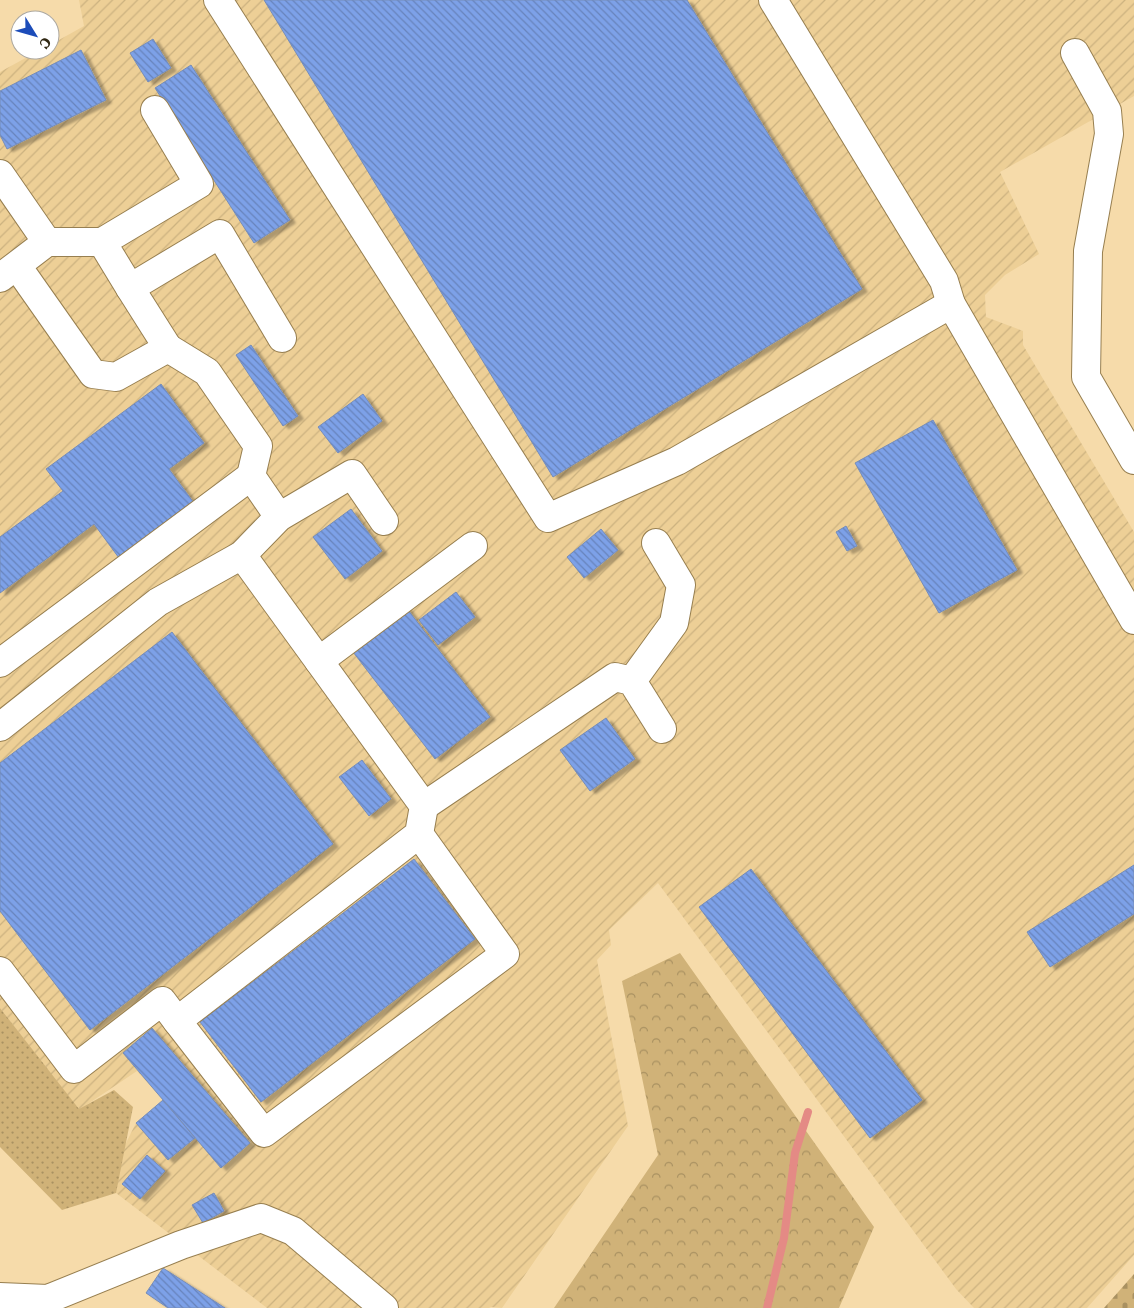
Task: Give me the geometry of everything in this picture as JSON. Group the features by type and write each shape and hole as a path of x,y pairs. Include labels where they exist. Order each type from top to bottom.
{"lane":[{"path":"218,0 548,518 677,461 951,304"},
{"path":"773,0 944,281 951,304 1134,620"},
{"path":"1075,53 1107,111 1109,134 1088,251 1086,376 1134,460"},
{"path":"155,110 199,184 102,242 47,242 8,272 92,374 116,377 168,348"},
{"path":"0,174 47,242"},
{"path":"130,288 220,234 282,338"},
{"path":"0,663 251,476 258,446 207,372 168,348 102,242"},
{"path":"0,727 158,602 242,556 279,517 352,474 384,521"},
{"path":"251,476 279,517"},
{"path":"632,681 674,623 681,585 656,543"},
{"path":"318,661 473,546"},
{"path":"242,556 424,806"},
{"path":"177,1020 419,834 424,806 615,676 632,681 662,729"},
{"path":"0,971 74,1069 162,1001 264,1133 505,954 419,834"},
{"path":"0,1297 48,1298 180,1246 261,1218 293,1231 384,1308"}],"shaded area":[{"path":"79,0 1134,0 1134,96 1000,172 1039,254 1005,275 985,295 986,317 1023,331 1023,345 1134,532 1134,1255 1087,1308 974,1308 956,1289 658,883 609,930 611,945 597,960 628,1126 502,1308 267,1308 116,1193 118,1159 136,1123 163,1100 137,1071 79,1110 0,1008 0,72 22,60 60,60 60,39 84,26"}],"green space":[{"path":"680,953 874,1227 839,1308 554,1308 658,1155 622,981"},
{"path":"0,1008 79,1109 114,1090 133,1107 116,1193 62,1210 0,1147"},
{"path":"1134,1274 1134,1308 1104,1308"}],"building":[{"path":"264,0 687,0 862,289 553,477"},
{"path":"153,39 171,68 148,82 130,53"},
{"path":"81,50 106,100 7,149 0,135 0,91"},
{"path":"191,65 290,220 254,243 155,88"},
{"path":"251,345 298,416 283,426 236,355"},
{"path":"161,384 204,443 169,469 194,503 119,558 94,524 0,593 0,537 63,491 46,469"},
{"path":"363,394 382,421 338,453 318,427"},
{"path":"933,420 1017,570 939,613 855,463"},
{"path":"351,509 382,551 345,579 313,537"},
{"path":"846,526 857,546 847,551 836,532"},
{"path":"601,529 618,550 584,578 567,557"},
{"path":"456,592 475,617 438,645 419,620"},
{"path":"405,606 490,717 435,759 350,648"},
{"path":"172,632 333,844 90,1030 0,911 0,763"},
{"path":"606,718 635,759 590,791 560,750"},
{"path":"362,760 391,799 369,816 339,777"},
{"path":"414,859 475,939 261,1102 200,1022"},
{"path":"1134,865 1134,914 1050,967 1027,932"},
{"path":"751,869 922,1100 870,1138 699,907"},
{"path":"152,1028 250,1143 221,1168 123,1053"},
{"path":"163,1100 195,1138 168,1160 136,1123"},
{"path":"147,1155 165,1171 140,1199 122,1184"},
{"path":"214,1193 224,1211 203,1223 192,1205"},
{"path":"163,1268 225,1308 168,1308 146,1293"}],"waterway":[{"path":"767,1308 784,1238 795,1153 808,1112"}]}
